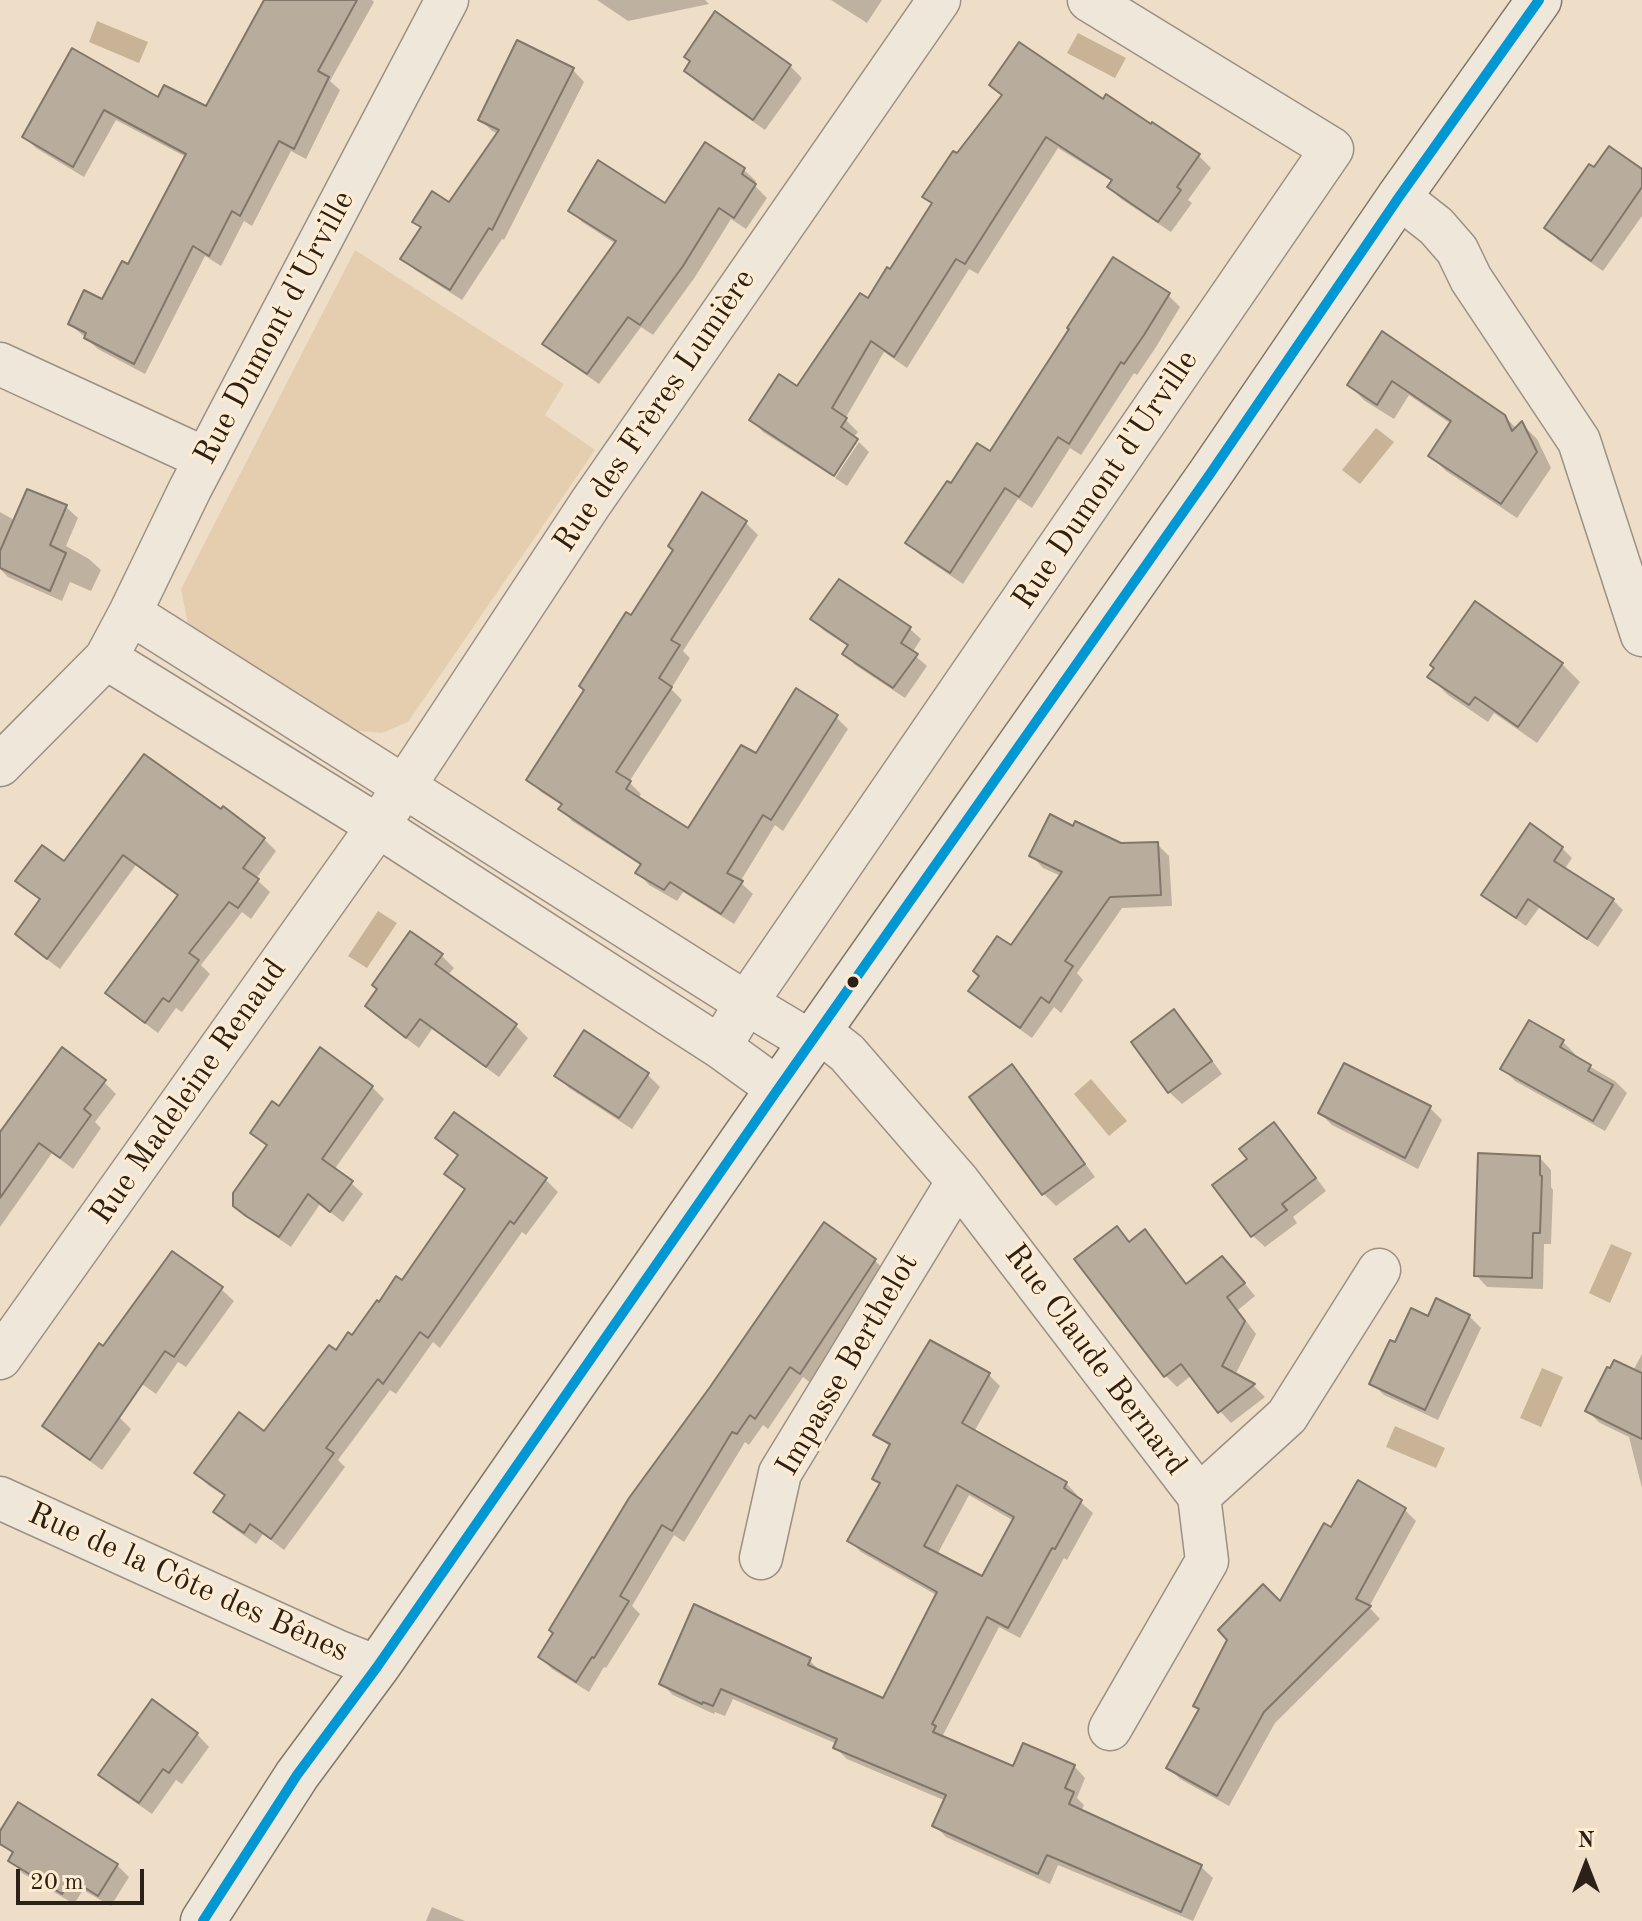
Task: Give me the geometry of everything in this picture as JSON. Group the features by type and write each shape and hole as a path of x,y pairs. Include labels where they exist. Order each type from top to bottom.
{"street":[{"name":"Rue Dumont d'Urville","path":"0,765 106,658 190,489 447,0"},
{"name":"Rue des Frères Lumière","path":"378,826 590,504 939,0"},
{"name":"Rue Dumont d'Urville","path":"720,1047 746,1003 1332,149 1089,0"},
{"path":"203,1921 297,1775 377,1667 1539,0"},
{"path":"1399,197 1436,226 1457,250 1471,279 1579,441 1642,635"},
{"path":"0,364 206,459"},
{"name":"Rue Claude Bernard","path":"130,613 746,1003 847,1053 958,1181 1199,1496 1207,1561 1110,1729"},
{"path":"106,658 378,826 720,1047 778,1089"},
{"name":"Rue Madeleine Renaud","path":"0,1358 378,826"},
{"name":"Impasse Berthelot","path":"761,1558 780,1473 958,1181"},
{"path":"1199,1496 1287,1416 1379,1270"},
{"name":"Rue de la Côte des Bênes","path":"0,1498 377,1667"}],"shaded area":[{"path":"97,21 148,42 139,63 89,42"},
{"path":"1078,33 1126,58 1115,78 1067,53"},
{"path":"355,250 564,384 545,415 595,450 408,722 382,733 349,730 188,624 181,589"},
{"path":"1376,428 1394,442 1360,484 1342,470"},
{"path":"378,911 397,923 367,968 348,956"},
{"path":"1091,1079 1127,1121 1109,1136 1074,1094"},
{"path":"1611,1244 1632,1253 1610,1303 1589,1293"},
{"path":"1542,1368 1563,1377 1541,1427 1520,1418"},
{"path":"1395,1426 1445,1448 1436,1468 1386,1447"}],"building":[{"path":"264,0 357,0 318,71 329,77 294,149 279,141 240,216 232,211 209,256 193,246 134,364 84,338 86,333 68,324 84,290 102,299 122,261 128,264 186,154 104,110 73,167 22,137 72,48 158,97 164,85 206,106"},
{"path":"715,11 791,65 753,120 684,71 690,61 684,57"},
{"path":"517,40 574,68 492,230 489,228 450,290 400,259 421,227 412,222 432,191 449,202 499,130 478,120"},
{"path":"1019,42 1103,99 1106,94 1200,154 1177,187 1181,190 1158,222 1107,187 1112,180 1046,137 965,264 956,259 894,357 871,341 832,408 847,418 841,427 858,439 834,476 749,420 779,374 797,386 860,293 868,298 887,267 890,269 932,203 922,197 953,151 957,153 1002,95 989,85"},
{"path":"705,142 745,168 742,174 756,184 734,218 719,208 683,266 640,325 628,317 587,374 542,344 616,241 568,211 598,160 665,203"},
{"path":"1609,146 1642,169 1642,187 1591,261 1544,228 1589,164 1594,167"},
{"path":"1113,257 1170,293 1069,444 1058,437 1019,497 1005,488 950,573 905,543 977,443 990,451"},
{"path":"1382,331 1505,415 1512,431 1522,421 1537,452 1501,504 1428,456 1451,421 1392,381 1377,405 1347,385"},
{"path":"27,489 67,505 50,545 66,553 50,591 0,568 0,551"},
{"path":"702,492 747,521 671,640 680,645 659,678 672,687 616,772 631,781 626,789 688,828 741,745 756,753 796,688 838,715 771,820 763,815 727,873 743,881 721,914 670,882 664,890 635,873 641,864 558,809 562,804 526,780 584,690 579,686 626,612 631,615 673,550 668,546"},
{"path":"839,579 911,627 901,643 918,654 893,688 842,654 848,645 810,619"},
{"path":"1475,601 1563,663 1518,727 1475,697 1469,705 1427,677 1434,668 1430,665"},
{"path":"144,754 265,838 243,868 259,879 238,908 229,902 189,953 199,960 169,1002 163,998 145,1023 105,993 178,895 123,855 47,959 15,934 40,899 15,881 42,845 64,861"},
{"path":"1050,814 1073,826 1075,821 1121,843 1158,842 1161,895 1110,897 1065,961 1073,966 1049,1003 1041,997 1020,1028 968,991 979,976 973,971 997,936 1011,945 1062,872 1029,856"},
{"path":"1530,823 1563,847 1554,861 1614,899 1587,939 1528,899 1516,918 1481,895"},
{"path":"410,931 443,954 435,964 517,1024 486,1067 420,1019 406,1038 365,1006 377,989 372,985"},
{"path":"1174,1009 1212,1061 1168,1093 1131,1042"},
{"path":"1529,1020 1564,1040 1560,1047 1591,1065 1588,1071 1613,1085 1593,1121 1500,1069"},
{"path":"584,1030 649,1073 619,1118 554,1076"},
{"path":"62,1047 106,1080 84,1109 91,1115 60,1158 39,1143 0,1198 0,1132"},
{"path":"320,1047 373,1086 322,1159 353,1181 330,1212 308,1194 279,1237 233,1206 233,1193 267,1145 250,1133 272,1101 279,1106"},
{"path":"1344,1063 1431,1106 1405,1158 1318,1113"},
{"path":"1012,1064 1085,1164 1042,1195 969,1097"},
{"path":"454,1112 547,1178 514,1224 510,1221 428,1338 420,1332 383,1384 378,1379 326,1448 334,1453 271,1539 250,1524 244,1533 213,1512 225,1495 194,1473 239,1412 264,1431 329,1345 336,1350 348,1332 352,1335 377,1300 379,1302 396,1276 402,1280 465,1189 444,1174 458,1155 435,1138"},
{"path":"1274,1122 1316,1178 1282,1204 1287,1210 1251,1237 1212,1185 1247,1159 1239,1149"},
{"path":"1478,1153 1540,1156 1540,1233 1533,1233 1532,1278 1474,1276"},
{"path":"824,1222 876,1259 800,1374 790,1367 755,1419 750,1415 737,1434 732,1432 672,1531 662,1525 620,1596 629,1601 576,1682 538,1657 553,1633 549,1630 629,1498"},
{"path":"1117,1226 1129,1242 1145,1229 1186,1284 1222,1256 1245,1283 1227,1297 1245,1321 1222,1366 1255,1384 1218,1413 1181,1364 1164,1377 1074,1259"},
{"path":"172,1251 223,1287 174,1357 165,1351 90,1460 42,1426 99,1343 103,1346"},
{"path":"1436,1298 1470,1315 1425,1410 1369,1384 1390,1340 1395,1342 1411,1308 1428,1316"},
{"path":"930,1340 990,1373 962,1423 1067,1482 1064,1488 1082,1500 1008,1628 987,1617 932,1724 936,1726 933,1732 1013,1766 1023,1743 1075,1765 1065,1788 1074,1792 1069,1804 1202,1865 1181,1912 1047,1855 1038,1874 932,1826 946,1795 833,1748 837,1739 721,1689 713,1706 659,1684 694,1604 811,1658 808,1665 883,1698 937,1592 847,1541 880,1483 872,1479 890,1444 873,1435","holes":["957,1485 1014,1517 982,1576 924,1546"]},
{"path":"1614,1360 1642,1373 1642,1439 1585,1411 1607,1367 1610,1368"},
{"path":"1358,1480 1406,1508 1356,1599 1371,1606 1264,1712 1217,1796 1166,1768 1199,1709 1193,1706 1227,1640 1218,1630 1263,1584 1280,1601 1324,1523 1331,1527"},
{"path":"152,1699 198,1733 169,1773 163,1769 139,1803 98,1775"},
{"path":"18,1802 118,1864 98,1896 71,1879 62,1894 8,1861 13,1852 0,1844 0,1831"}],"transit line":[{"path":"203,1921 297,1775 377,1667 1539,0"}]}
